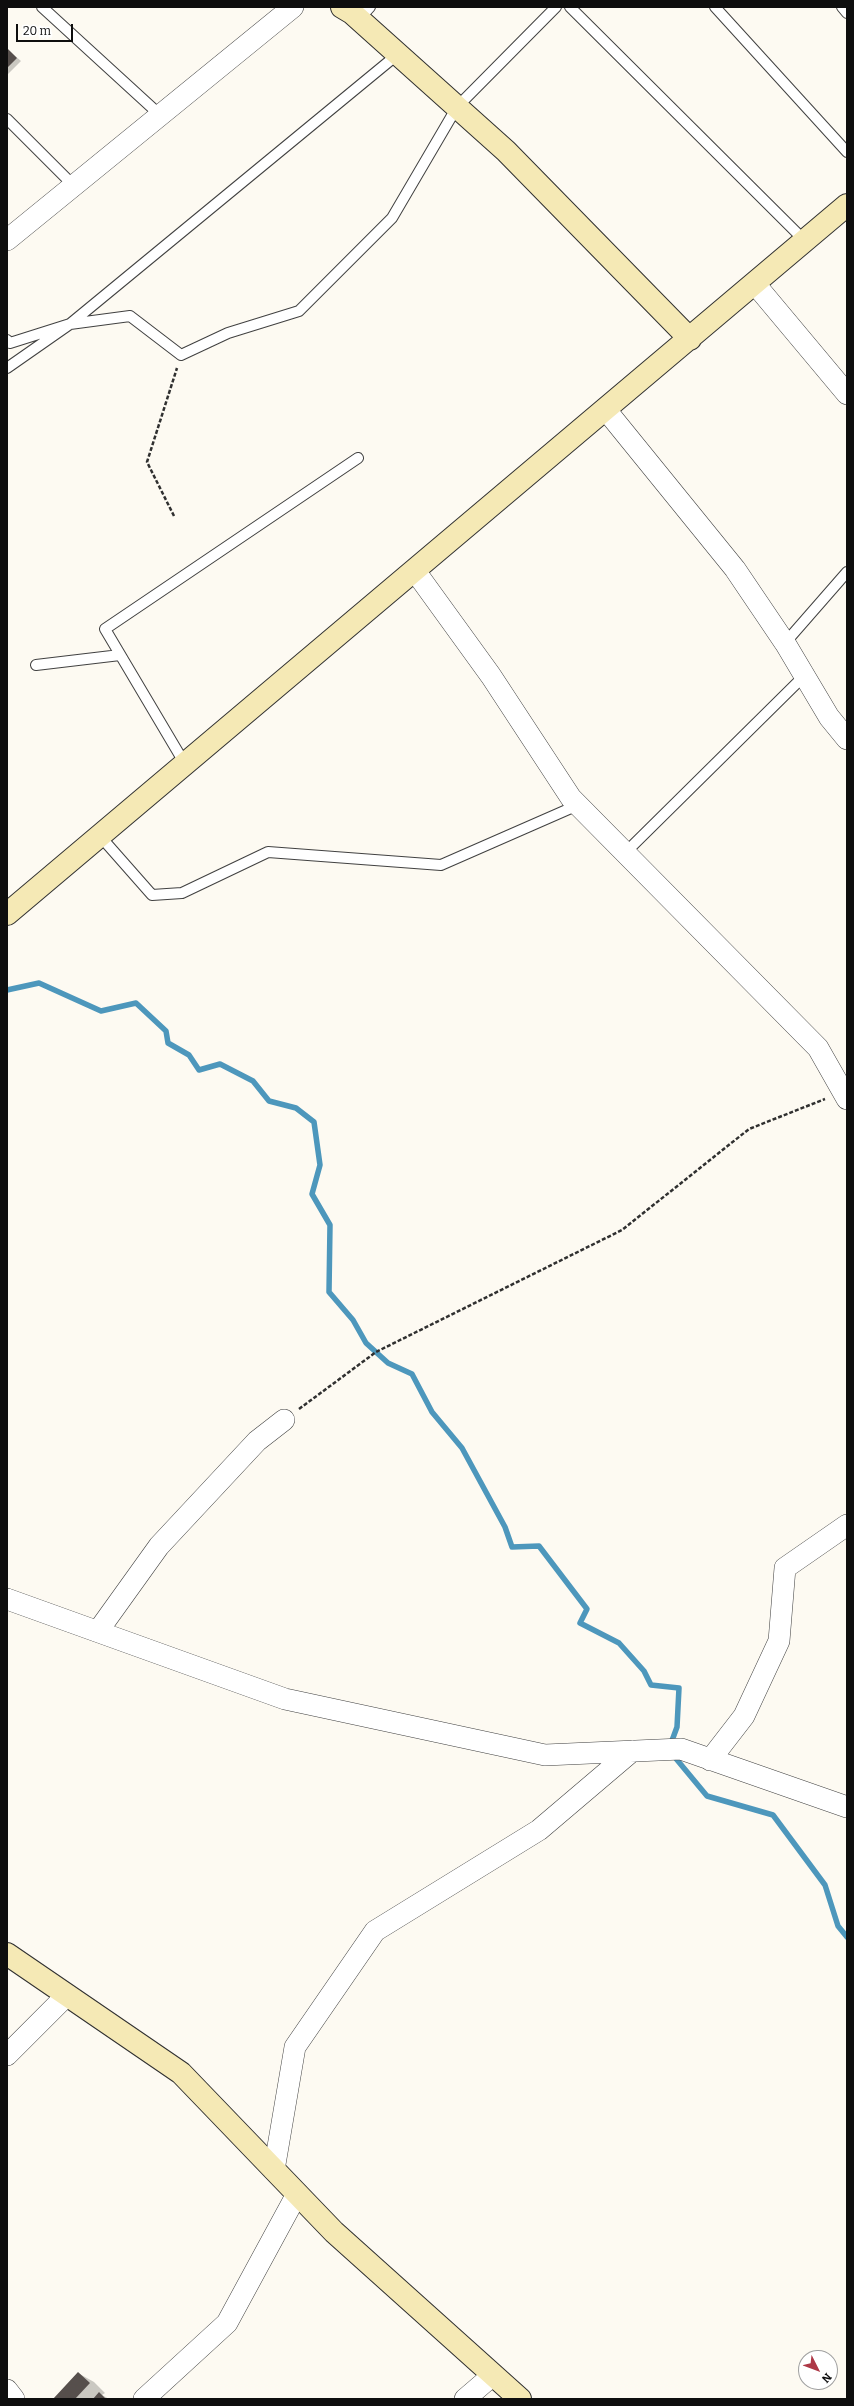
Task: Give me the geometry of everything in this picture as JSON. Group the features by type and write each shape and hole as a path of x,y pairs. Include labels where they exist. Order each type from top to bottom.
{"main road":[{"path":"357,11 398,54 506,151 690,339"},
{"path":"7,914 606,410 847,205"},
{"path":"7,1954 181,2073 334,2232 520,2399"}],"street":[{"path":"7,240 293,7"},
{"path":"755,284 847,394"},
{"path":"606,410 735,569 784,643 829,717 847,739"},
{"path":"415,571 491,676 571,798 818,1048 845,1095"},
{"path":"98,1631 159,1546 257,1441 284,1420"},
{"path":"710,1760 744,1716 779,1641 785,1568 847,1525"},
{"path":"7,1598 285,1699 545,1755 680,1749 847,1807"},
{"path":"274,2170 295,2047 375,1932 539,1830 632,1751"},
{"path":"7,2055 67,1995"},
{"path":"144,2399 227,2323 297,2194"},
{"path":"465,2399 493,2375"},
{"path":"7,2390 14,2399"}],"lane":[{"path":"42,7 160,115"},
{"path":"7,340 10,343 70,324 130,316 181,355 228,333 299,311 392,218 457,107 556,7"},
{"path":"570,7 805,241"},
{"path":"715,7 847,152"},
{"path":"842,7 847,13"},
{"path":"7,368 70,324 398,54"},
{"path":"7,119 74,186"},
{"path":"185,764 105,629 358,458"},
{"path":"784,643 847,572"},
{"path":"36,665 120,655"},
{"path":"625,853 804,676"},
{"path":"100,836 152,895 182,893 268,852 441,864 578,805"}],"path":[{"path":"174,516 147,462 181,355"},
{"path":"284,1420 376,1352 622,1230 749,1129 845,1095"}],"building":[{"path":"7,48 17,58 7,68"},
{"path":"78,2372 90,2383 75,2399 53,2399"},
{"path":"99,2392 106,2399 93,2399"}],"waterway":[{"path":"7,990 39,983 101,1011 136,1003 166,1031 168,1043 189,1055 199,1070 220,1064 253,1081 269,1101 296,1108 314,1122 320,1165 312,1194 330,1225 329,1292 353,1320 366,1343 388,1363 412,1374 432,1412 462,1448 505,1527 512,1547 539,1546 587,1609 580,1623 619,1643 644,1671 651,1685 679,1688 677,1727 670,1746"},
{"path":"673,1755 707,1796 773,1815 825,1885 838,1926 847,1937"}]}
